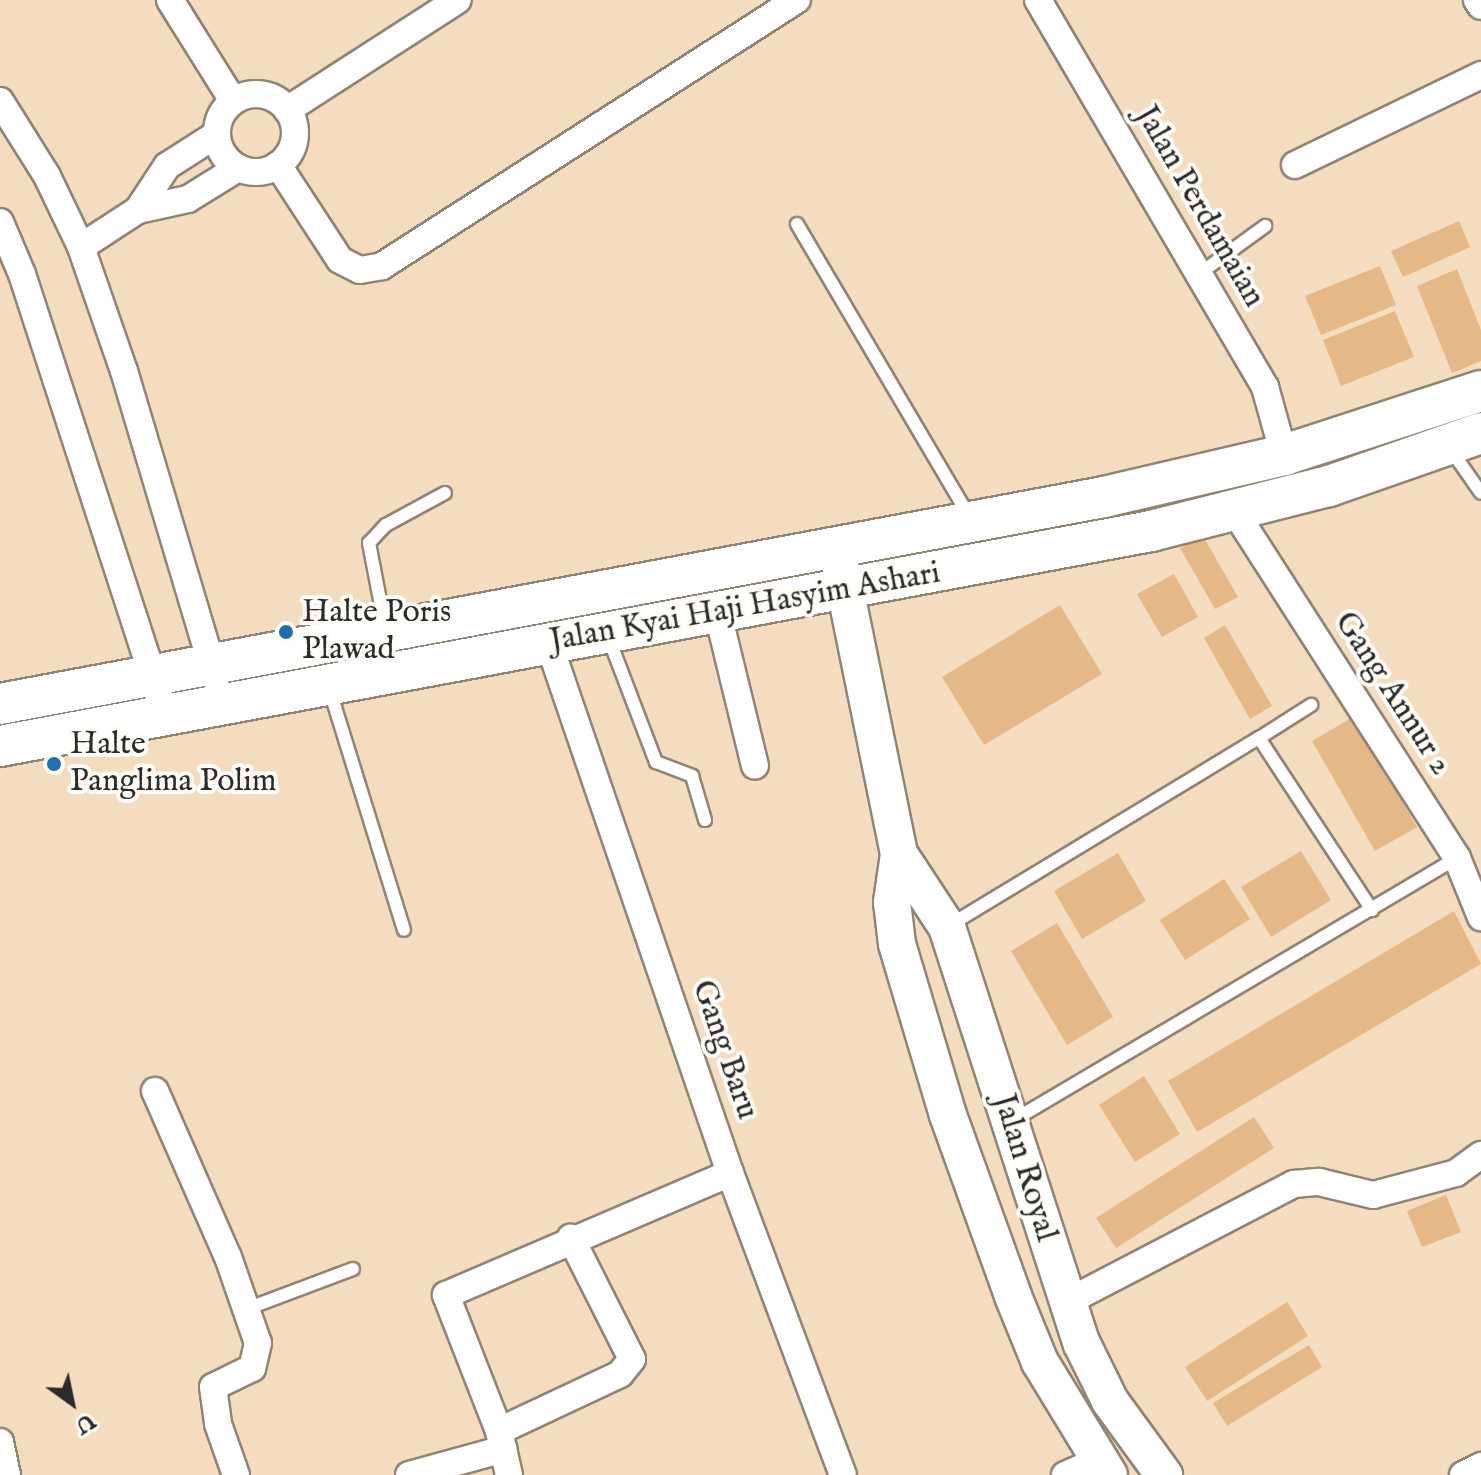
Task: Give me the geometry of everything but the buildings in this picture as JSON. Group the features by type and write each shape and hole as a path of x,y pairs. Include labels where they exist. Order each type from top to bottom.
{"main road":[{"name":"Jalan Kyai Haji Hasyim Ashari","path":"0,704 973,523 1284,455 1481,391"},
{"name":"Jalan Kyai Haji Hasyim Ashari","path":"0,746 846,591 1235,512 1464,439"}],"street":[{"path":"170,0 233,101"},
{"path":"287,110 458,0"},
{"path":"278,165 340,260 360,270 382,266 797,0"},
{"name":"Jalan Perdamaian","path":"1038,0 1265,387 1284,455"},
{"path":"1477,0 1481,6"},
{"path":"1295,165 1481,75"},
{"path":"262,95 287,110 294,139 278,165 258,172 238,168 220,148 217,134 221,116 233,101 262,95"},
{"path":"0,101 47,176 81,247 124,371 224,704"},
{"path":"138,210 167,166 217,134"},
{"path":"81,247 138,210 188,199 238,168"},
{"path":"0,222 22,274 165,715"},
{"name":"Gang Annur 2","path":"1235,512 1457,858 1481,917"},
{"name":"Jalan Royal","path":"837,548 899,854 892,902 897,944 948,1115 1040,1362 1104,1468"},
{"path":"718,614 755,766"},
{"name":"Gang Baru","path":"549,644 730,1173 838,1473"},
{"name":"Jalan Royal","path":"899,854 947,927 1011,1122 1065,1303 1110,1401 1164,1475"},
{"path":"155,1091 249,1308 258,1358 252,1368 216,1384 212,1392 236,1475"},
{"path":"1065,1303 1294,1184 1319,1182 1373,1195 1456,1173 1480,1159"},
{"path":"509,1475 502,1440 446,1295 571,1238 730,1173"},
{"path":"409,1475 502,1440 620,1374 632,1359 571,1238"},
{"path":"0,1442 7,1475"},
{"path":"1463,1475 1481,1466"},
{"path":"1065,1475 1104,1468"}],"lane":[{"path":"797,224 973,523"},
{"path":"1199,274 1265,226"},
{"path":"1464,439 1481,493"},
{"path":"387,633 369,543 386,525 445,493"},
{"path":"607,634 656,762 692,776 705,820"},
{"path":"328,685 404,930"},
{"path":"947,927 1311,705"},
{"path":"1259,738 1372,910"},
{"path":"1011,1122 1457,858"},
{"path":"249,1308 353,1269"}],"place":[{"name":"Halte Poris Plawad","path":"286,632"},
{"name":"Halte Panglima Polim","path":"54,764"}]}
